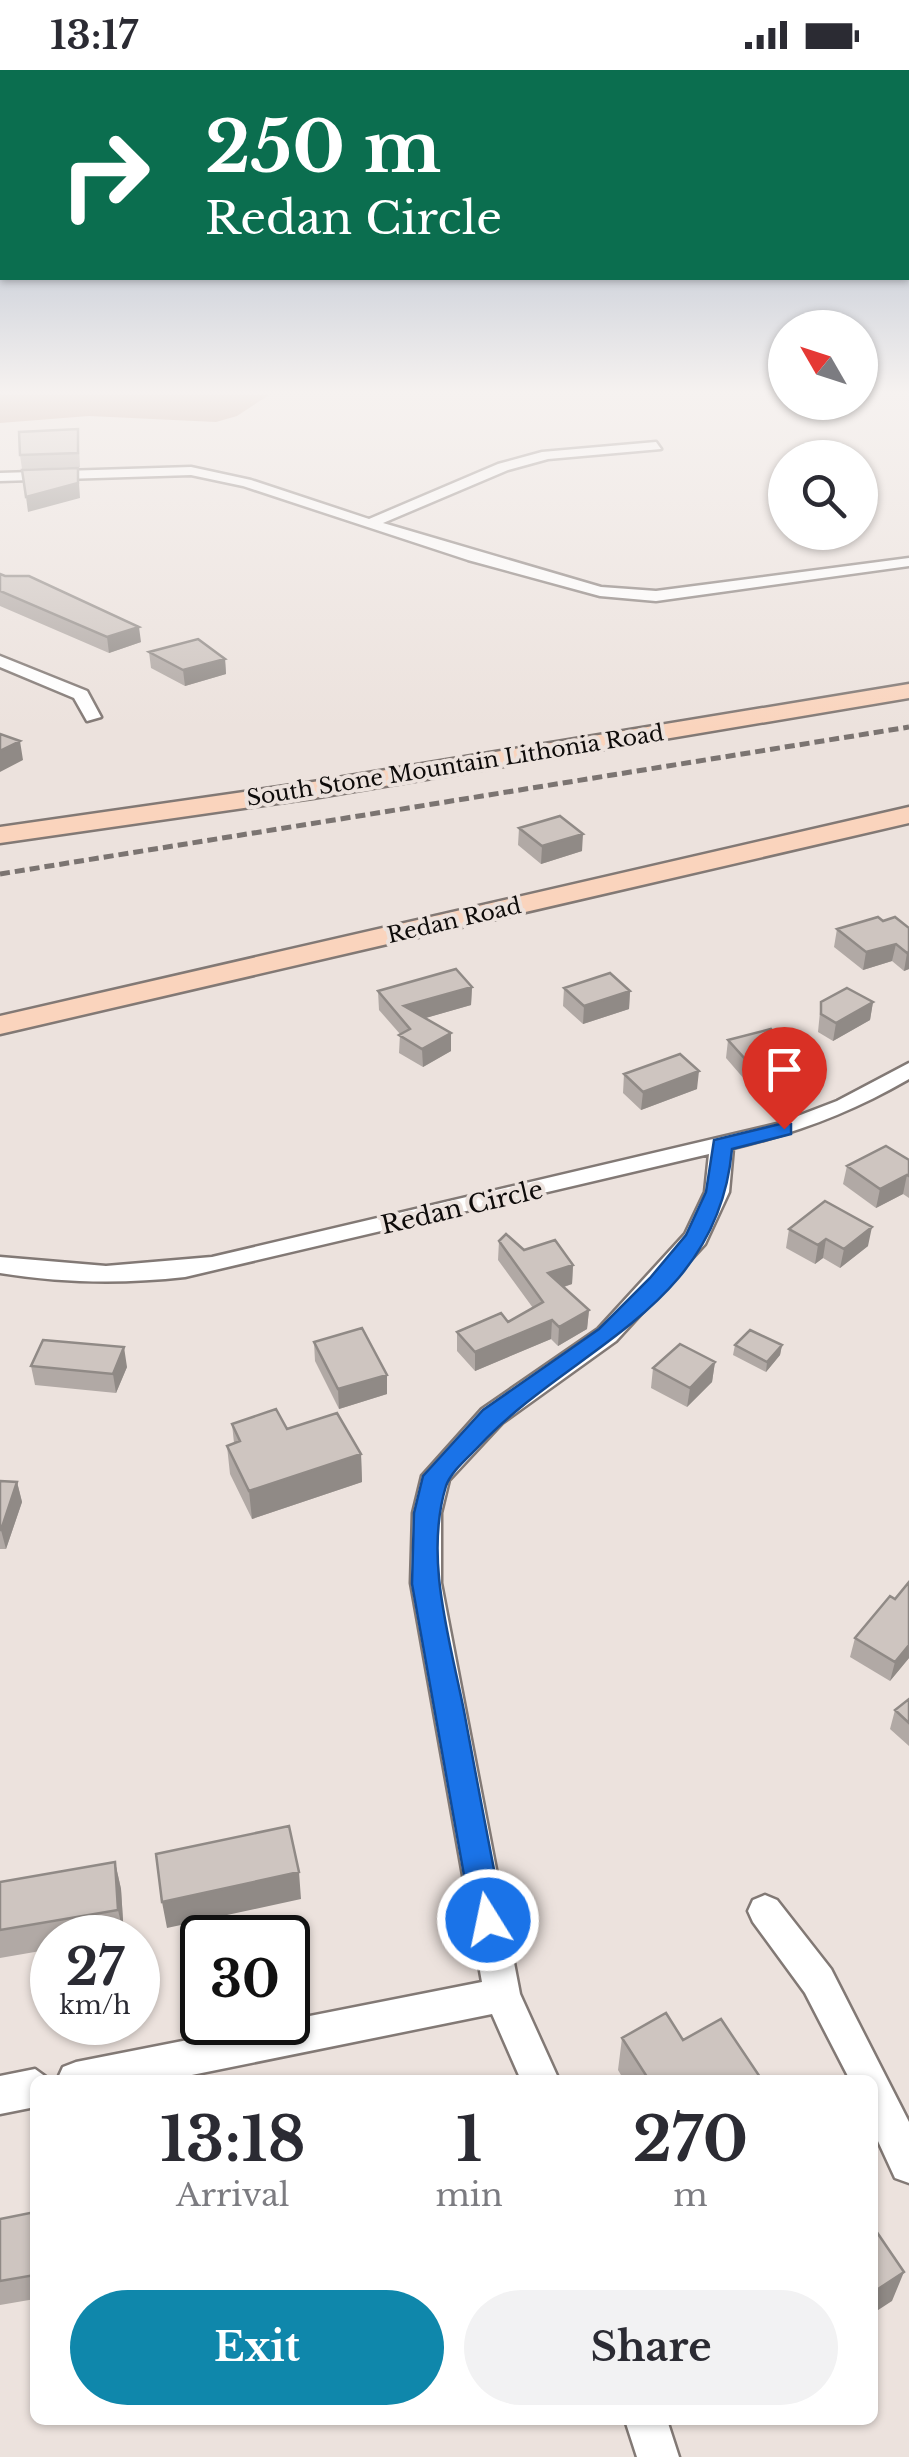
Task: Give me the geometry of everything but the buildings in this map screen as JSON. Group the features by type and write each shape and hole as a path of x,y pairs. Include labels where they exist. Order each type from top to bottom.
{"main road":[{"name":"South Stone Mountain Lithonia Road","path":"0,835 331,787 909,691"},
{"name":"Redan Road","path":"0,1025 909,816"}],"street":[{"path":"319,506 600,591 656,596 909,562"},
{"path":"371,523 410,506"},
{"path":"0,661 80,695 93,717"},
{"name":"Redan Circle","path":"0,1266 55,1274 172,1272 722,1145 845,1106 909,1070"},
{"path":"538,2075 502,1996 426,1584 427,1513 436,1476 492,1416 607,1335 658,1284 696,1238 717,1192 722,1145"},
{"path":"765,1912 818,1981 867,2075"},
{"path":"101,2075 502,1996"},
{"path":"0,2095 30,2089"},
{"path":"878,2097 909,2164"},
{"path":"648,2425 658,2457"}],"railway":[{"path":"0,874 909,727"}],"route":[{"path":"488,1920 426,1584 427,1513 436,1476 492,1416 607,1335 658,1284 696,1238 717,1192 722,1145 784,1129"}]}
